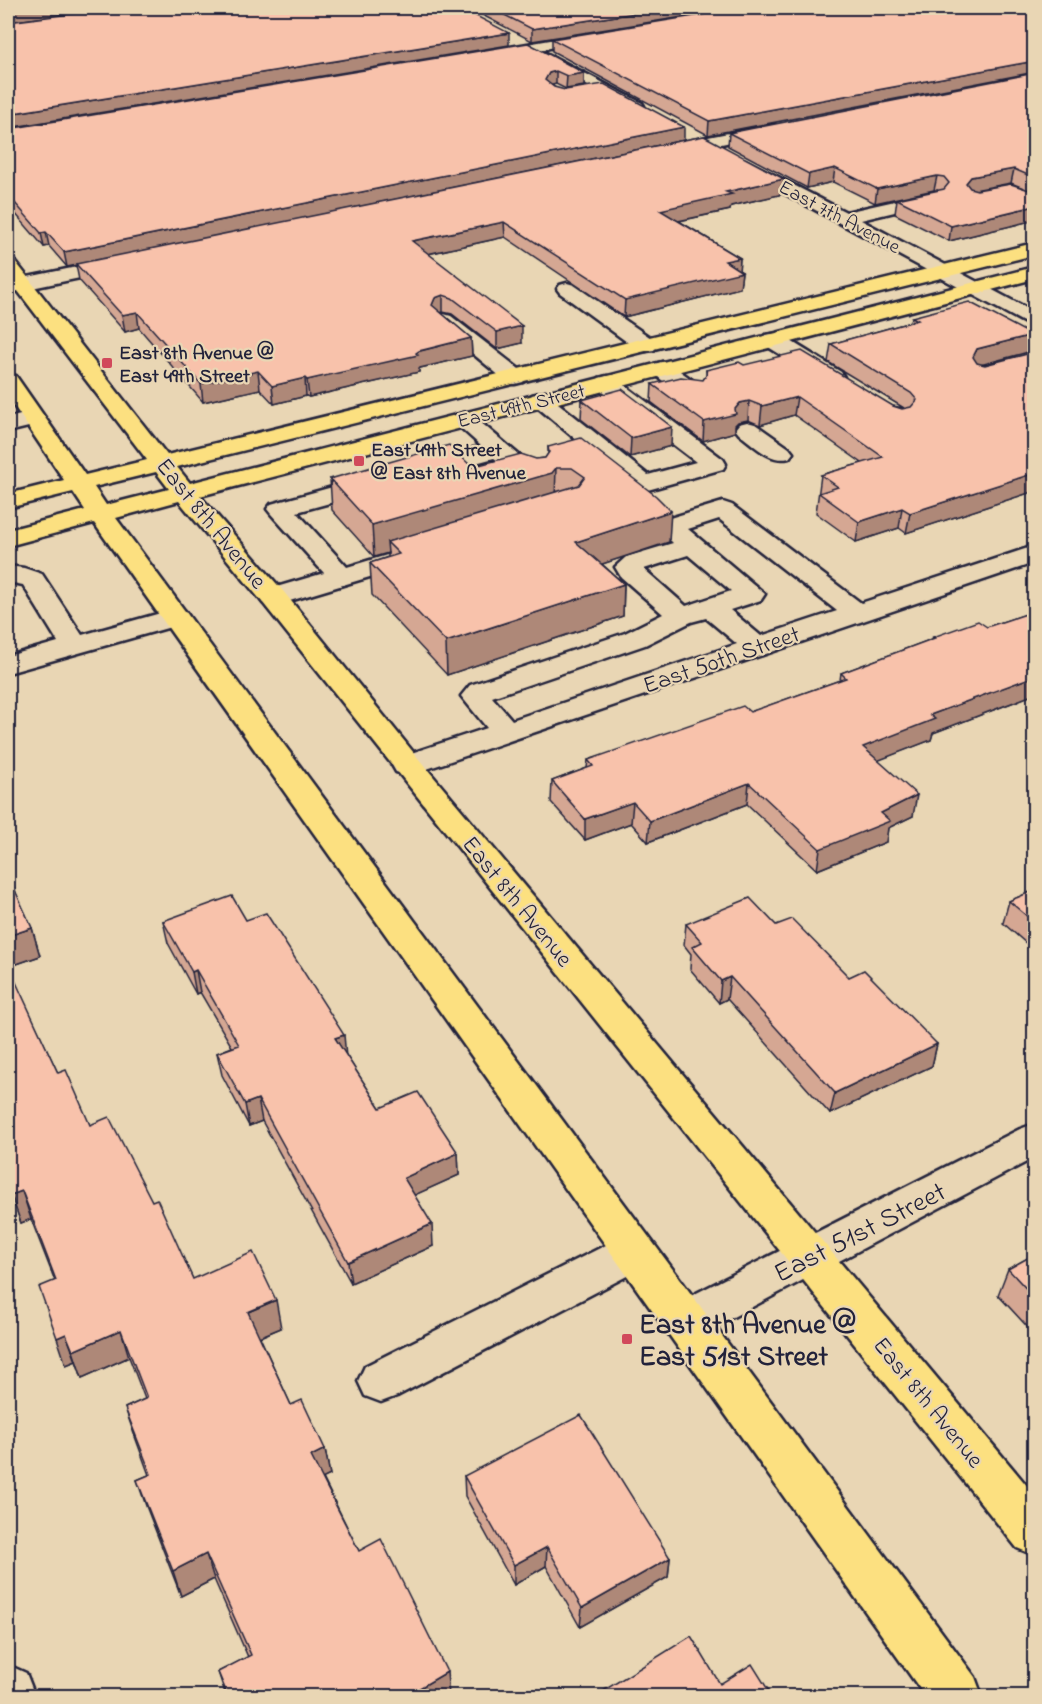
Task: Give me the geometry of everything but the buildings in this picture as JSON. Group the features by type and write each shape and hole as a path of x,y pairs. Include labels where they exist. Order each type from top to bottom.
{"main road":[{"name":"East 49th Street","path":"8,501 1035,249"},
{"name":"East 8th Avenue","path":"8,265 15,285 273,597 406,765 1035,1531"},
{"name":"East 49th Street","path":"8,538 1035,273"},
{"path":"8,381 20,422 79,484 956,1696"}],"street":[{"path":"482,56 610,34"},
{"path":"508,36 655,116"},
{"path":"585,93 606,89"},
{"path":"645,155 795,125"},
{"name":"East 7th Avenue","path":"684,132 1035,320"},
{"path":"843,218 935,197"},
{"path":"15,285 140,260"},
{"path":"567,289 646,345"},
{"path":"444,320 515,377"},
{"path":"773,340 850,388"},
{"path":"662,369 693,391"},
{"path":"540,400 644,484 714,464 607,383"},
{"path":"464,420 528,474"},
{"path":"747,429 781,453"},
{"path":"342,577 280,509 498,449"},
{"path":"506,732 476,696 480,691 635,639 681,616 751,594 669,526 723,510 857,613"},
{"path":"681,616 628,567 635,562 692,545"},
{"path":"273,597 433,550"},
{"name":"East 50th Street","path":"406,765 1035,554"},
{"path":"8,574 33,580 75,646"},
{"path":"710,607 757,647"},
{"path":"8,665 175,617"},
{"path":"567,662 605,698"},
{"name":"East 51st Street","path":"684,1321 1035,1140"},
{"path":"381,1381 633,1252"},
{"path":"8,1691 9,1696"}],"place":[{"name":"East 8th Avenue @ East 49th Street","path":"107,363"},
{"name":"East 49th Street @ East 8th Avenue","path":"359,461"},
{"name":"East 8th Avenue @ East 51st Street","path":"627,1339"}]}
